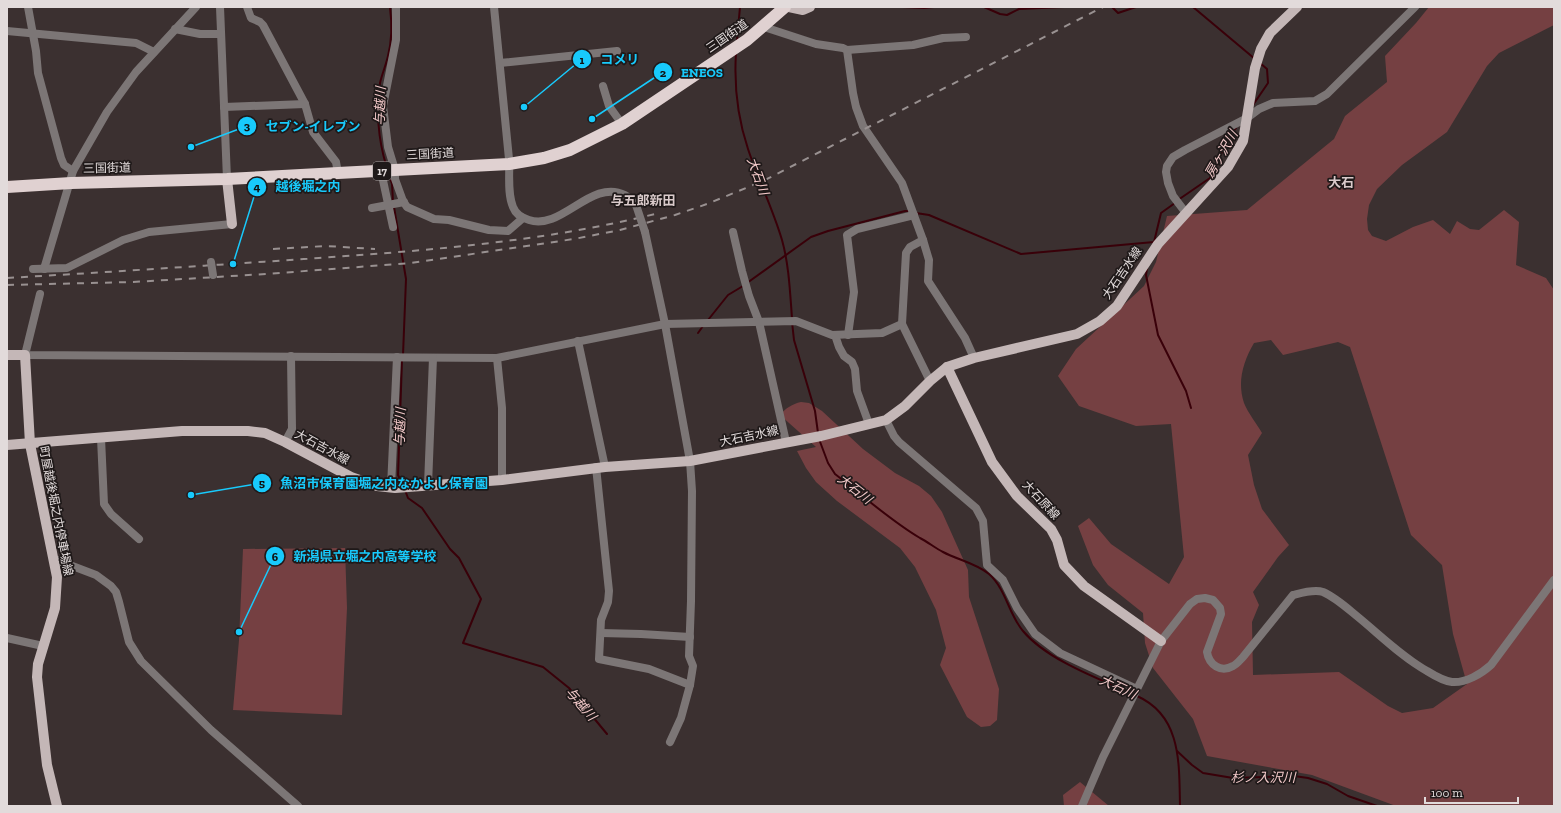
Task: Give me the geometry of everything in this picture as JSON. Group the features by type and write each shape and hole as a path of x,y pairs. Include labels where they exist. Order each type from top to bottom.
{"highway":[{"name":"三国街道","path":"7,187 72,177 227,179 509,164 544,158 570,150 622,124 747,40 764,27 785,7"}],"main road":[{"path":"789,7 803,10 810,7"},
{"name":"大石吉水線","path":"7,446 182,431 248,431 265,433 351,477 376,486 391,487 502,480 600,467 690,462 786,442 818,437 886,420 905,406 930,381 947,367 974,358 1077,334 1100,321 1117,306 1158,244 1228,167 1243,141 1255,68 1261,49 1270,33 1297,7"},
{"path":"227,179 232,224"},
{"path":"7,356 26,355"},
{"name":"町屋越後堀之内停車場線","path":"26,355 30,444 57,577 56,608 38,664 37,677 47,766 57,806"},
{"name":"大石原線","path":"947,367 992,462 1017,496 1051,529 1057,540 1064,565 1084,586 1161,641"}],"street":[{"path":"28,7 38,73 61,158 64,166 72,177"},
{"path":"44,269 72,177 107,112 136,72 196,7"},
{"path":"220,7 227,179"},
{"path":"247,7 251,18 263,25 305,104 313,132 336,162 338,173"},
{"path":"393,227 395,170 388,148 383,106 396,40 396,7"},
{"path":"494,7 511,199 517,214 536,223 551,220 584,200 598,194 611,192 625,195 636,205 645,232 665,324 690,462 692,491 689,656 693,666 690,685 681,718 670,742"},
{"path":"1186,213 1173,196 1168,183 1166,172 1173,157 1247,118 1259,109 1274,103 1315,101 1326,94 1415,7"},
{"path":"764,27 816,44 844,48 847,50 913,45 943,38 966,37"},
{"path":"175,29 200,34 221,34"},
{"path":"7,31 136,43 154,52"},
{"path":"500,63 617,50"},
{"path":"847,50 852,93 863,126 902,183 929,260 928,282 965,338 974,358"},
{"path":"603,86 609,106 622,124"},
{"path":"224,107 305,104"},
{"path":"381,171 395,204"},
{"path":"372,208 395,204 407,207 434,219 449,220 489,230 508,231 523,218"},
{"path":"848,335 854,292 847,235 857,229 914,215"},
{"path":"33,270 67,268 123,240 149,232 232,224"},
{"path":"733,232 743,278 759,322 786,442"},
{"path":"923,240 910,247 906,253 902,324 930,381"},
{"path":"211,262 213,275"},
{"path":"40,294 26,355 497,358 665,324 796,321 832,335 848,335 882,333 902,324"},
{"path":"835,335 844,356 852,362 855,369 857,391 869,424"},
{"path":"578,341 600,467 609,591 608,602 601,620 599,660 650,669 690,685"},
{"path":"285,442 292,429 291,356"},
{"path":"391,487 397,357"},
{"path":"428,485 433,358"},
{"path":"497,358 502,408 502,480"},
{"path":"886,420 894,436 899,442 976,508 983,520 987,565 1003,580 1017,608 1035,634 1060,653 1136,690"},
{"path":"101,438 104,504 111,514 138,539"},
{"path":"54,559 105,580 111,586 116,592 129,642 141,661 212,730 298,806"},
{"path":"1082,806 1103,757 1161,641 1190,604 1197,599 1205,598 1213,600 1220,608 1221,614 1207,652 1208,659 1213,666 1226,668 1234,666 1293,595 1317,591 1323,592 1349,609 1419,666 1445,680 1453,682 1477,675 1491,665 1554,580"},
{"path":"601,633 690,637"},
{"path":"7,638 43,646"}],"shaded area":[{"path":"1429,7 1554,7 1554,25 1499,53 1487,66 1447,132 1402,165 1377,189 1369,205 1367,219 1368,230 1372,236 1386,241 1413,227 1433,220 1450,234 1457,221 1470,229 1479,230 1504,210 1519,222 1516,265 1546,278 1554,290 1554,806 1396,806 1312,775 1207,756 1193,719 1153,668 1145,643 1143,613 1108,585 1093,565 1078,526 1089,518 1111,544 1169,584 1184,557 1171,424 1136,426 1079,406 1058,376 1076,349 1144,286 1156,262 1167,216 1247,210 1334,139 1345,116 1387,82 1385,56","holes":["1271,340 1283,355 1338,342 1350,347 1411,535 1442,565 1453,634 1467,684 1433,708 1402,713 1388,706 1339,672 1253,675 1252,622 1259,605 1253,592 1278,557 1289,545 1262,509 1254,485 1248,455 1262,433 1244,403 1241,380 1244,365 1254,343"]},
{"path":"801,402 809,403 822,411 863,449 895,473 919,486 931,496 942,512 968,570 969,597 999,689 997,720 990,726 981,727 967,717 940,665 946,648 936,610 915,567 900,548 837,501 816,482 806,468 797,451 816,447 780,415 789,407"},
{"path":"345,548 347,608 342,715 233,710 239,640 243,549"},
{"path":"1080,782 1109,806 1064,806 1063,795"}],"waterway":[{"name":"与越川","path":"386,165 381,145 378,104 380,83 391,38 390,7"},
{"name":"大石川","path":"737,40 740,7"},
{"name":"房ヶ沢川","path":"903,7 934,7"},
{"name":"房ヶ沢川","path":"984,7 1000,14 1007,15 1019,9 1064,7"},
{"name":"房ヶ沢川","path":"1112,7 1118,13 1136,7"},
{"name":"房ヶ沢川","path":"1193,7 1255,59"},
{"name":"大石川","path":"736,53 736,89 739,114 752,160 782,240 788,269 792,318"},
{"name":"房ヶ沢川","path":"1253,105 1268,83 1267,69 1260,63"},
{"name":"房ヶ沢川","path":"1178,200 1210,178 1229,137 1236,128"},
{"name":"与越川","path":"389,175 392,184 393,202"},
{"name":"房ヶ沢川","path":"1154,242 1161,213 1175,203"},
{"name":"与越川","path":"394,207 406,279 403,355"},
{"path":"747,283 811,237 828,231 910,211"},
{"path":"916,213 929,215 1021,254 1154,242"},
{"name":"房ヶ沢川","path":"1147,268 1146,275 1158,335 1186,391 1191,408"},
{"path":"708,320 728,295 743,286"},
{"name":"大石川","path":"792,322 794,340 815,411 818,433"},
{"path":"698,333 703,326"},
{"name":"与越川","path":"402,360 398,475 402,484"},
{"name":"大石川","path":"819,439 828,463 835,474 877,508 898,524 940,550 973,564 989,574 1004,594 1018,625 1033,641 1059,660 1074,668 1133,694"},
{"name":"与越川","path":"405,490 408,498 422,508 450,549 459,558 481,599 463,643 543,667 569,688 607,734"},
{"name":"大石川","path":"1137,696 1152,705 1163,716 1170,729 1178,758 1180,806"},
{"name":"杉ノ入沢川","path":"1177,751 1203,773 1233,778 1294,776 1308,778 1327,784 1348,796 1377,806"}],"railway":[{"path":"7,285 133,282 411,263 574,239 620,230 675,215 707,204 763,181 1103,7"},
{"path":"7,278 319,258 448,248 575,231 659,213"},
{"path":"273,249 326,246 375,249"}],"place":[{"name":"コメリ","path":"524,107"},
{"name":"ENEOS","path":"592,119"},
{"name":"セブン-イレブン","path":"191,147"},
{"name":"越後堀之内","path":"233,264"},
{"name":"魚沼市保育園堀之内なかよし保育園","path":"191,495"},
{"name":"新潟県立堀之内高等学校","path":"239,632"}],"district":[{"name":"大石","path":"1341,182"},
{"name":"与五郎新田","path":"643,200"}]}
